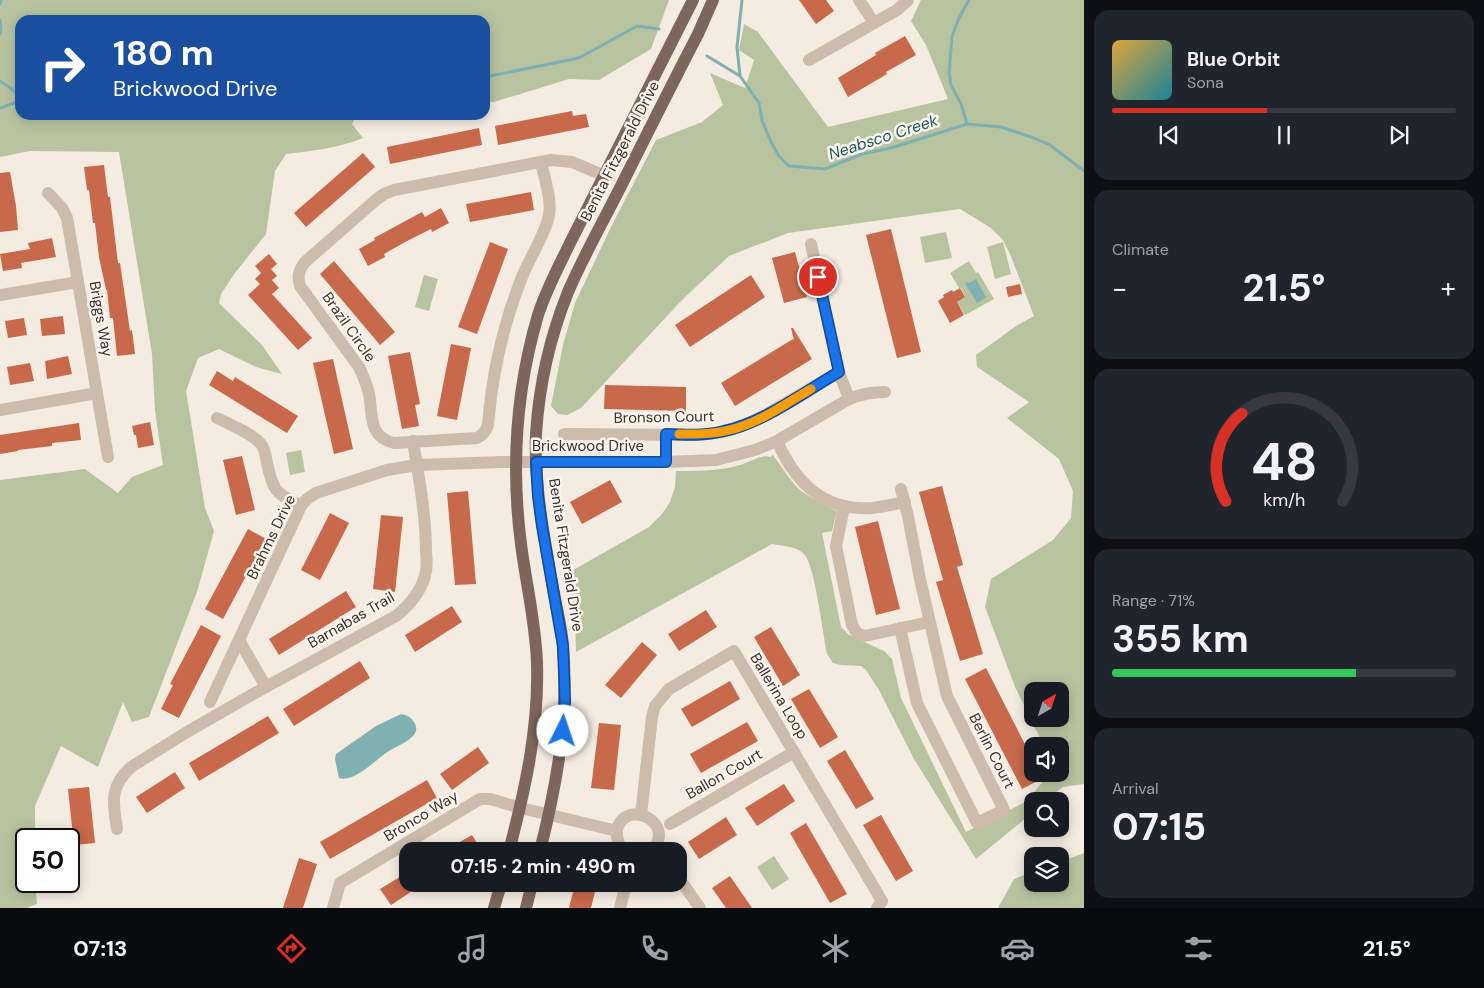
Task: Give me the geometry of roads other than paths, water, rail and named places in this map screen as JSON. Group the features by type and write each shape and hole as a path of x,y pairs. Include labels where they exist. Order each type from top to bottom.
{"main road":[{"name":"Benita Fitzgerald Drive","path":"511,842 528,771 534,726 537,664 516,501 516,462 521,391 526,361 539,314 570,242 693,0"},
{"name":"Benita Fitzgerald Drive","path":"542,842 559,763 565,701 563,646 538,496 536,435 544,371 568,293 582,262 698,34 713,0"},
{"path":"494,908 499,892"},
{"path":"526,908 530,892"}],"street":[{"path":"859,0 874,23"},
{"path":"809,60 898,10 908,0"},
{"name":"Brazil Circle","path":"541,162 550,204 550,213 547,224 521,278 507,322 495,370 486,430 477,438 387,441 376,432 373,425 366,382 359,367 302,290 298,275 305,262 378,199 389,192 442,180 541,162 552,160 572,162 605,176"},
{"name":"Briggs Way","path":"48,193 62,208 67,218 108,457"},
{"path":"811,244 839,372 849,399"},
{"path":"0,295 78,282"},
{"name":"Bronson Court","path":"564,434 707,434 740,427 763,417 839,372"},
{"name":"Brickwood Drive","path":"516,462 716,460 755,450 777,441 849,399 873,392 885,392"},
{"path":"0,410 97,393"},
{"path":"217,418 260,443 265,452 273,487 281,495 302,506"},
{"path":"666,434 666,462"},
{"name":"Barnabas Trail","path":"117,829 113,801 116,786 123,774 131,767 266,686 396,616 415,598 427,570 424,519 413,441"},
{"path":"777,441 783,456 792,470 802,482 822,498 844,507 870,508 905,502"},
{"name":"Brahms Drive","path":"210,702 306,499 323,490 387,470 417,465 516,462"},
{"name":"Berlin Court","path":"900,628 917,703 977,823 1004,810 947,696 929,622 901,489"},
{"path":"844,507 836,546 854,630 857,634 864,636 929,622"},
{"path":"239,640 266,686"},
{"name":"Ballerina Loop","path":"641,814 652,717 655,706 669,689 734,651 882,901 876,908"},
{"name":"Ballon Court","path":"670,824 794,752"},
{"name":"Bronco Way","path":"333,908 340,883 480,799 490,799 617,831"},
{"path":"619,842 617,831 619,825 629,816 641,814 652,820 658,831 657,842"},
{"path":"687,890 700,908"},
{"path":"620,908 624,892"}],"water":[{"path":"976,279 986,297 977,303 965,283"},
{"path":"401,714 409,716 414,722 416,732 413,736 384,754 359,774 345,779 339,778 335,759 336,754 376,726"}],"waterway":[{"path":"0,4 1,0"},
{"path":"740,76 737,47 742,0"},
{"path":"967,124 961,104 951,85 949,73 952,36 969,0"},
{"path":"0,20 0,34"},
{"name":"Neabsco Creek","path":"490,76 579,58 637,26 659,29"},
{"name":"Neabsco Creek","path":"707,56 740,76 759,103 762,120 771,142 779,156 789,166 825,169 862,154 891,148 967,124 1001,127 1034,138 1050,145 1084,171"},
{"path":"0,81 15,92"},
{"name":"Neabsco Creek","path":"0,108 15,103"}]}
